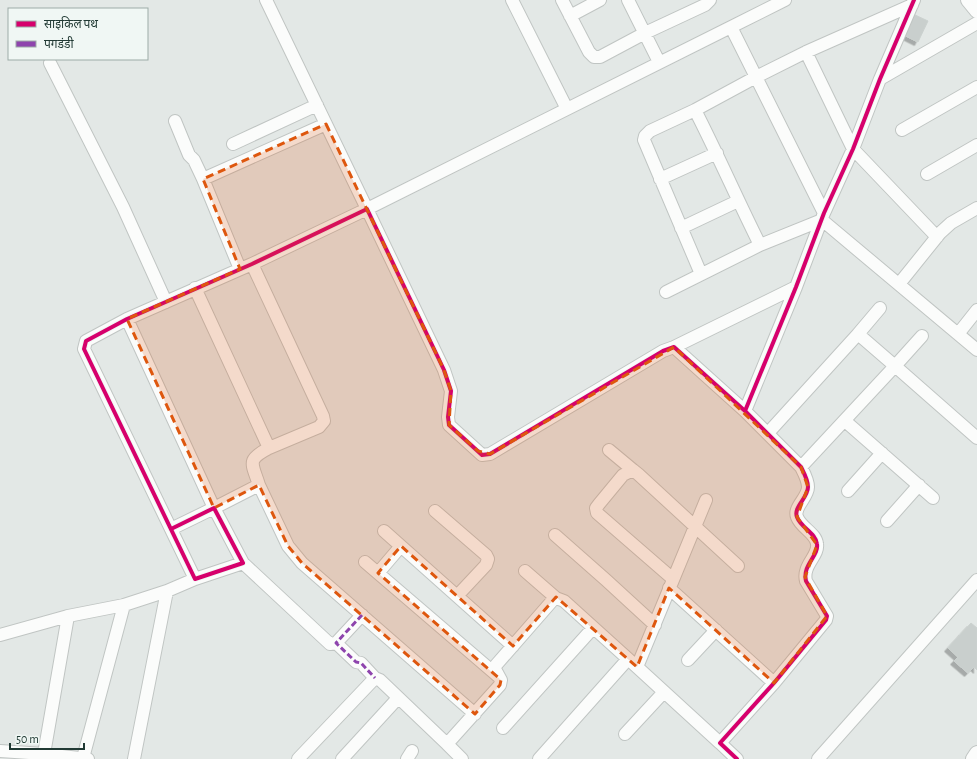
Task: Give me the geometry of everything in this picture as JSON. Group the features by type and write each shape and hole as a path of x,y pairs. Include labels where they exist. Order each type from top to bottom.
{"street":[{"path":"266,0 444,370 450,391 448,417 449,424 458,434 482,454 490,454 663,351 796,287"},
{"path":"512,0 567,109"},
{"path":"562,0 589,52 594,57 600,57 645,33 706,5 710,0"},
{"path":"570,16 600,0"},
{"path":"628,0 659,62"},
{"path":"195,579 84,349 86,341 127,319 252,264 367,209 785,0"},
{"path":"968,0 977,11"},
{"path":"701,274 644,140 645,136 650,131 695,110 806,52 913,2"},
{"path":"745,411 823,217 853,149 880,79 913,2"},
{"path":"880,79 977,23"},
{"path":"731,27 823,217 977,350"},
{"path":"806,52 853,149 937,237"},
{"path":"50,63 123,207 166,302"},
{"path":"902,130 977,87"},
{"path":"233,144 317,105"},
{"path":"695,110 760,245"},
{"path":"175,121 188,155 194,160 203,178 240,269"},
{"path":"203,178 326,124"},
{"path":"927,174 977,145"},
{"path":"660,179 717,153"},
{"path":"682,228 738,201"},
{"path":"899,284 937,237 951,223 977,208"},
{"path":"666,292 760,245 823,217"},
{"path":"252,264 324,421 319,427 269,448 256,455 253,459 252,463 259,485 288,546 302,563 475,714"},
{"path":"195,288 269,448"},
{"path":"768,433 880,308"},
{"path":"958,334 977,310"},
{"path":"127,319 214,508 243,563 330,644 336,643 362,615"},
{"path":"858,334 977,438"},
{"path":"802,466 922,336"},
{"path":"674,347 745,411 802,466 807,478 807,495 796,512 799,522 815,540 817,545 807,567 805,577 827,616 826,620 774,683 720,743"},
{"path":"845,421 933,498"},
{"path":"609,450 738,566"},
{"path":"848,491 882,453"},
{"path":"633,470 623,475 596,508 597,513 671,584 716,630 774,683"},
{"path":"171,529 259,485"},
{"path":"887,521 919,486"},
{"path":"539,759 632,663 655,625 706,500"},
{"path":"435,511 486,555 488,559 486,566 457,596"},
{"path":"384,531 514,646"},
{"path":"555,535 655,625"},
{"path":"378,573 401,546"},
{"path":"365,562 501,680"},
{"path":"0,635 68,616 124,605 243,563"},
{"path":"525,571 556,598 564,601 737,759"},
{"path":"818,759 977,580"},
{"path":"134,759 167,591"},
{"path":"447,744 500,685 501,680 495,669 496,665 556,598"},
{"path":"0,751 85,758 124,605"},
{"path":"44,754 68,616"},
{"path":"504,728 593,628"},
{"path":"688,660 716,630"},
{"path":"336,643 375,678 380,680 462,759"},
{"path":"298,759 375,678"},
{"path":"625,734 664,693"},
{"path":"342,759 398,698"},
{"path":"973,759 977,753"}],"highlighted area":[{"path":"326,124 444,370 451,391 449,425 478,451 490,454 674,347 801,467 808,487 797,517 817,545 805,577 827,616 774,683 669,588 637,667 556,597 513,646 401,546 378,573 501,680 500,685 475,714 302,563 288,546 259,485 214,508 127,319 240,269 203,179"}],"building":[{"path":"913,14 928,21 918,42 904,35"},
{"path":"971,623 977,628 977,670 974,667 968,673 954,661 958,657 948,648"}],"marked path":[{"path":"362,615 336,643 356,662 361,663 375,678"}],"cycle path":[{"path":"737,759 720,743 774,683 826,620 827,616 806,581 805,575 808,565 816,553 817,548 816,540 799,521 796,513 806,495 808,487 806,477 801,467 745,411 796,287 824,213 853,149 880,79 914,0"},
{"path":"171,529 214,508 243,563 195,579 84,349 86,341 127,319 252,264 367,209 444,370 451,391 448,417 449,425 482,455 490,454 663,351 674,347 745,411"}]}
